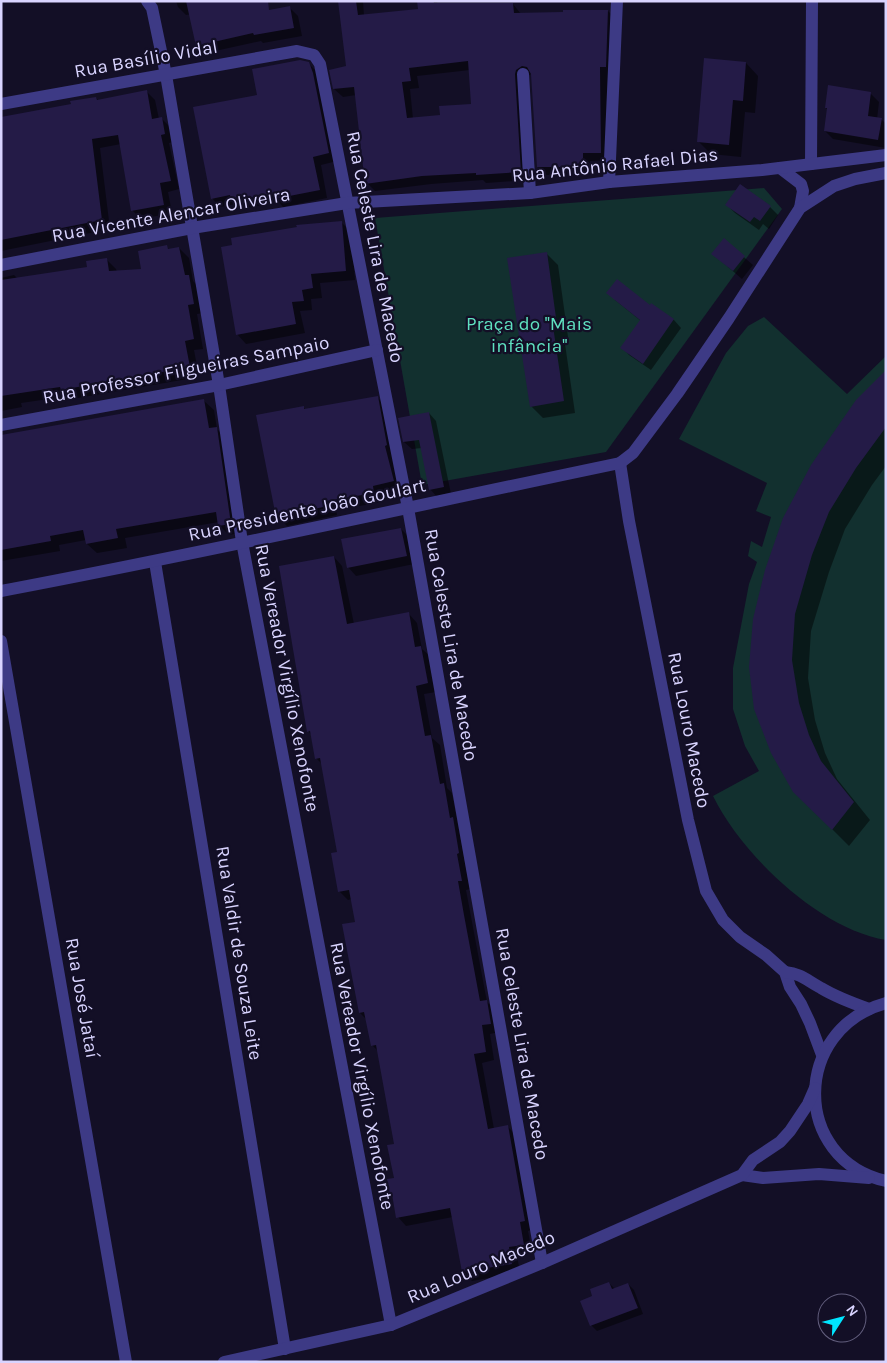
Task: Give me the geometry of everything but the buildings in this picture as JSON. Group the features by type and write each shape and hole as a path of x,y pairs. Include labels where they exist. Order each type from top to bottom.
{"street":[{"path":"609,182 617,1"},
{"path":"811,164 812,1"},
{"name":"Rua Vereador Virgílio Xenofonte","path":"149,4 166,75 219,385 242,542 390,1325"},
{"name":"Rua Basílio Vidal","path":"1,104 297,51"},
{"name":"Rua Celeste Lira de Macedo","path":"297,51 314,55 320,64 408,508 542,1263"},
{"path":"523,74 530,193"},
{"name":"Rua Antônio Rafael Dias","path":"348,203 530,193 609,182 780,168 886,155"},
{"path":"620,463 633,454 677,394 800,208 803,190 801,184 780,168"},
{"path":"800,208 834,186 886,173"},
{"name":"Rua Vicente Alencar Oliveira","path":"1,265 192,228 348,203"},
{"name":"Rua Professor Filgueiras Sampaio","path":"1,425 219,385 377,350"},
{"name":"Rua Presidente João Goulart","path":"1,591 155,562 620,463"},
{"name":"Rua Louro Macedo","path":"620,463 628,522 688,820 706,891 723,920 740,937 785,972 798,974 820,988 869,1009"},
{"name":"Rua Valdir de Souza Leite","path":"155,562 285,1349"},
{"name":"Rua José Jataí","path":"1,641 126,1362"},
{"name":"Rua Louro Macedo","path":"785,972 790,987 810,1023 822,1055"},
{"path":"882,1180 862,1172 848,1162 826,1137 819,1121 815,1088 817,1071 822,1055 830,1040 854,1017 886,1003"},
{"name":"Rua Louro Macedo","path":"224,1362 390,1325 542,1263 742,1175 753,1160 780,1142 790,1131 804,1111 815,1088"},
{"path":"742,1175 763,1178 819,1174 848,1175 882,1180"}],"green space":[{"name":"Praça do ''Mais infância''","path":"764,188 782,209 606,452 422,485 375,218"},
{"path":"764,317 847,394 886,356 886,940 861,933 835,921 809,905 785,886 743,842 726,819 713,796 759,771 745,746 733,709 733,668 749,584 757,562 748,556 751,541 762,547 771,517 756,511 767,483 679,439 726,353 748,326"}]}
